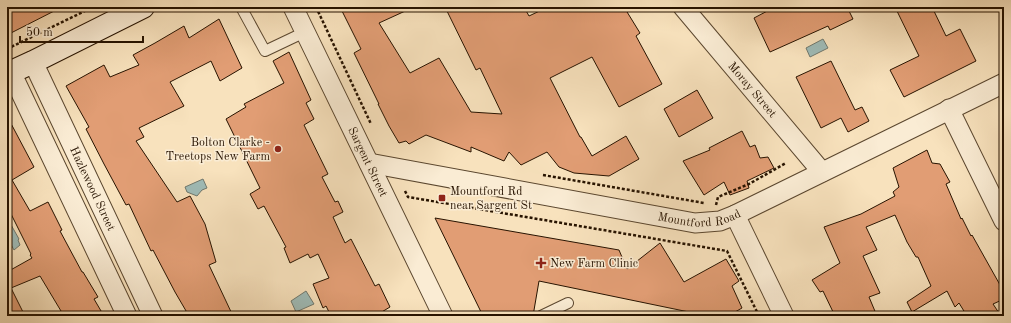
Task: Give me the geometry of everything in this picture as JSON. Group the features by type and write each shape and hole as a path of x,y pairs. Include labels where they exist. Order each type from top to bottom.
{"street":[{"path":"9,73 143,7"},
{"name":"Sargent Street","path":"293,7 443,316"},
{"name":"Moray Street","path":"683,7 822,172"},
{"name":"Hazlewood Street","path":"32,62 153,316"},
{"name":"Hazlewood Street","path":"9,73 127,316"},
{"name":"Mountford Road","path":"368,163 695,223 720,221 1004,83"},
{"path":"949,110 1004,221"},
{"path":"735,215 784,316"}],"lane":[{"path":"241,7 265,52 305,32"},
{"path":"541,316 568,303"}],"path":[{"path":"7,49 93,7"},
{"path":"316,7 374,129"},
{"path":"716,206 718,197 749,184 786,163"},
{"path":"543,175 708,204"},
{"path":"405,191 408,197 727,251 759,316"}],"water":[{"path":"823,39 828,48 810,57 806,48"},
{"path":"203,179 207,188 202,190 197,196 187,192 185,187"},
{"path":"10,223 19,239 20,245 14,250 7,237 7,225"},
{"path":"306,291 314,304 296,312 291,301"}],"building":[{"path":"7,7 62,7 7,35"},
{"path":"340,7 414,7 379,23 410,73 439,58 471,112 502,114 480,68 476,70 445,7 524,7 529,16 548,7 624,7 640,33 636,36 662,84 619,107 592,57 550,78 580,137 592,156 626,136 639,159 609,176 574,173 559,167 547,152 521,165 509,152 504,161 471,147 471,152 426,135 409,144 406,141 399,143 378,104 354,53 361,49"},
{"path":"775,7 847,7 853,19 830,30 828,26 770,52 754,18"},
{"path":"895,7 932,7 946,36 960,29 976,61 904,97 890,70 919,56"},
{"path":"219,19 242,68 220,81 211,61 170,82 184,106 139,128 144,137 136,141 177,202 190,196 205,224 216,262 209,265 233,316 189,316 153,250 151,251 129,204 126,205 104,164 86,129 89,127 66,86 104,65 110,77 139,65 133,55 184,26 189,38"},
{"name":"Bolton Clarke - Treetops New Farm","path":"289,52 311,100 306,103 314,119 304,125 328,174 322,177 335,202 338,201 343,212 333,217 345,243 351,239 375,286 379,284 390,307 375,316 331,316 326,306 323,308 313,284 329,278 318,254 310,258 308,254 290,263 284,248 286,247 264,206 258,209 250,194 260,188 226,119 246,107 244,104 284,83 273,61"},
{"path":"831,61 855,110 862,107 869,121 848,132 841,118 821,128 796,77"},
{"path":"697,90 713,118 679,137 664,109"},
{"path":"7,116 34,167 12,180 30,211 48,202 62,230 60,231 82,272 98,297 94,299 104,316 64,316 40,276 11,288 25,316 7,316 7,272 32,258 7,206"},
{"path":"742,131 750,147 755,145 760,158 768,157 774,168 747,181 749,188 730,195 724,182 704,195 683,161 710,150 709,148"},
{"path":"927,150 932,163 940,164 950,182 946,184 961,219 962,218 1004,292 1004,299 993,304 1001,316 967,316 959,303 955,307 947,291 912,312 907,302 931,286 918,257 916,257 907,242 895,215 866,227 877,250 863,256 880,293 869,297 877,316 835,316 823,291 820,292 812,280 840,263 824,227 861,214 895,196 893,192 899,187 893,168"},
{"name":"New Farm Clinic","path":"435,218 619,250 627,269 660,243 684,282 726,259 739,281 732,286 742,308 728,316 682,316 689,312 539,281 533,316 483,316"}],"place":[{"name":"Bolton Clarke - Treetops New Farm","path":"278,149"},
{"name":"Mountford Rd near Sargent St","path":"442,198"},
{"name":"New Farm Clinic","path":"541,263"}]}
